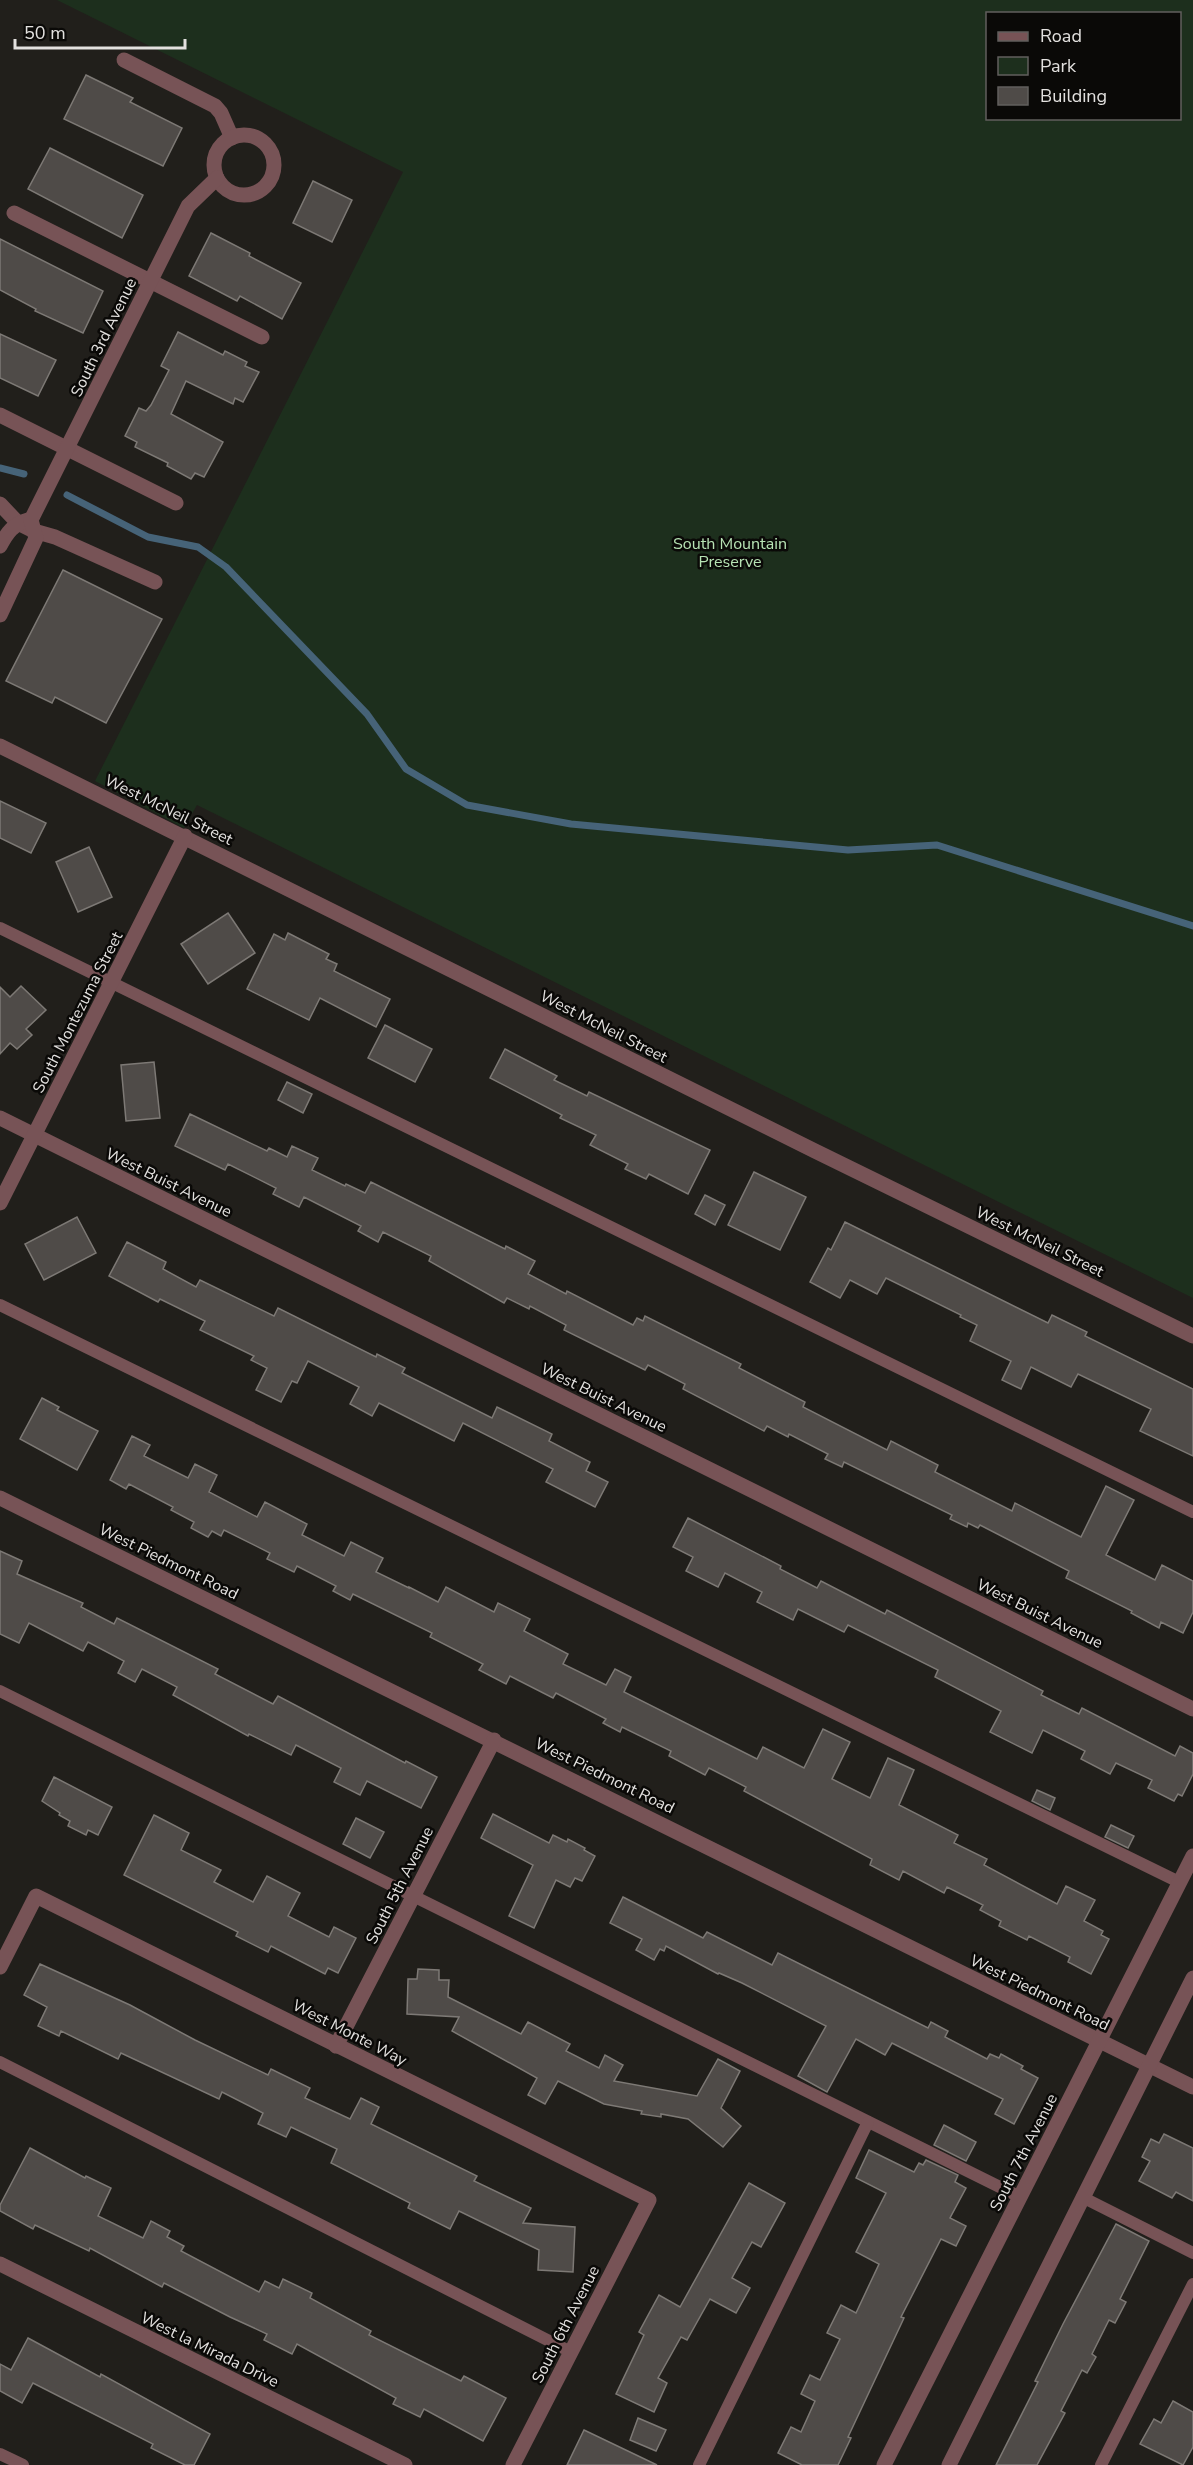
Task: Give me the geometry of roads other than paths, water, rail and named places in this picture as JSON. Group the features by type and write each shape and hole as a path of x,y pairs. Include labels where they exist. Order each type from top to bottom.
{"street":[{"path":"124,60 215,106 221,113 232,138"},
{"path":"244,135 255,137 272,153 273,177 257,193 245,196 233,194 217,178 214,166 216,154 222,145 232,138 244,135"},
{"name":"South 3rd Avenue","path":"0,546 6,535 27,524 68,448 189,206 217,178"},
{"path":"14,213 151,280 262,338"},
{"path":"0,415 176,502"},
{"path":"0,504 27,524 155,582"},
{"name":"South 3rd Avenue","path":"0,615 32,551 36,538 27,524"},
{"name":"West McNeil Street","path":"0,746 1193,1336"},
{"name":"South Montezuma Street","path":"0,1203 185,836"},
{"name":"West Buist Avenue","path":"0,1119 1193,1709"},
{"name":"West Piedmont Road","path":"0,1498 1193,2087"},
{"name":"South 5th Avenue","path":"336,2046 494,1740"},
{"name":"South 7th Avenue","path":"884,2465 1193,1856"},
{"name":"West Monte Way","path":"0,1967 36,1896 649,2200"},
{"path":"949,2465 1193,1978"},
{"name":"South 6th Avenue","path":"513,2465 649,2200"},
{"name":"West la Mirada Drive","path":"0,2264 405,2465"}],"lane":[{"path":"0,928 1193,1512"},
{"path":"0,1305 1179,1882"},
{"path":"0,1691 1020,2197"},
{"path":"0,2062 571,2352"},
{"path":"699,2465 867,2122"},
{"path":"1082,2197 1193,2253"},
{"path":"1101,2465 1193,2284"},
{"path":"0,2454 23,2465"}],"waterway":[{"path":"0,468 24,474"},
{"path":"67,495 148,537 198,547 226,567 367,714 406,769 467,805 571,824 848,850 937,845 1193,926"}],"park label":[{"name":"South Mountain Preserve","path":"730,552"}]}
